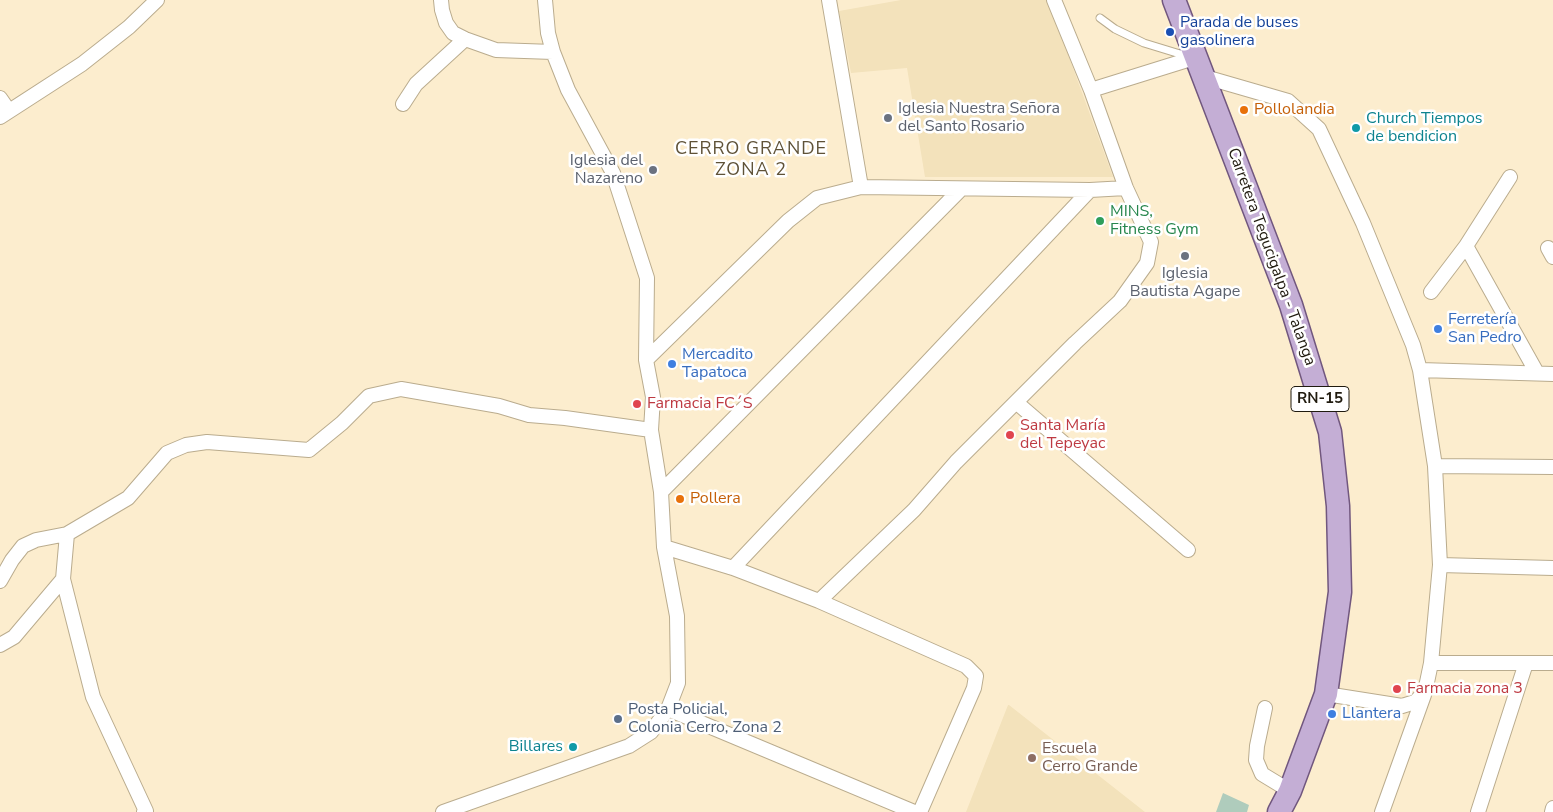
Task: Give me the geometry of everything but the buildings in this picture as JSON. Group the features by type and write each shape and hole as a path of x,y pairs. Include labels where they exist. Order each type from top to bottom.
{"main road":[{"name":"Carretera Tegucigalpa - Talanga","path":"1174,0 1291,305 1330,432 1338,506 1340,592 1326,694 1290,791 1279,812"}],"street":[{"path":"0,98 5,114 82,64 129,26 157,0"},
{"path":"441,0 446,23 453,33 465,39 496,50 553,52"},
{"path":"443,812 629,746 651,732 668,709 678,683 676,616 664,547 661,492 651,430 653,397 646,360 647,278 613,173 568,90 553,52 548,33 545,0"},
{"path":"828,0 861,186"},
{"path":"819,601 914,510 956,462 1075,343 1120,301 1147,263 1150,242 1126,188 1091,90 1054,0"},
{"path":"403,104 416,84 465,39"},
{"path":"1091,90 1199,62 1288,100 1321,132 1363,223 1413,345 1420,370 1435,466 1440,565 1431,664 1425,692 1382,812"},
{"path":"1431,292 1466,246 1510,177"},
{"path":"646,360 788,222 817,198 861,186 1090,190 1126,188"},
{"path":"661,492 960,189"},
{"path":"733,568 1090,190"},
{"path":"1466,246 1537,373"},
{"path":"1420,370 1553,374"},
{"path":"0,581 22,546 36,540 67,534 128,498 167,453 186,445 207,442 309,450 342,423 369,396 401,389 499,406 529,415 651,430"},
{"path":"1017,402 1188,550"},
{"path":"1435,466 1553,467"},
{"path":"67,534 63,579 93,697 146,811 144,812"},
{"path":"664,547 733,568 819,601 966,666 976,676 974,688 920,812"},
{"path":"1440,565 1553,568"},
{"path":"0,645 14,637 63,579"},
{"path":"1478,812 1526,662"},
{"path":"1431,664 1553,663"},
{"path":"1326,694 1402,706 1415,702 1425,692"},
{"path":"1265,708 1256,760 1262,774 1290,791"},
{"path":"668,709 914,812"},
{"path":"1552,812 1553,808"}],"lane":[{"path":"1100,18 1115,29 1144,43 1199,62"}],"shaded area":[{"path":"901,0 1048,0 1113,177 925,177 907,68 851,73 839,11"},
{"name":"Escuela Cerro Grande","path":"1009,705 1145,812 966,812"}],"green space":[{"path":"1223,793 1249,805 1247,812 1216,812"}],"place":[{"name":"Parada de buses gasolinera","path":"1170,32"},
{"name":"Pollolandia","path":"1244,110"},
{"name":"Iglesia Nuestra Señora del Santo Rosario","path":"888,118"},
{"name":"Church Tiempos de bendicion","path":"1356,128"},
{"name":"Iglesia del Nazareno","path":"653,170"},
{"name":"MINS, Fitness Gym","path":"1100,221"},
{"name":"Iglesia Bautista Agape","path":"1185,256"},
{"name":"Ferretería San Pedro","path":"1438,329"},
{"name":"Mercadito Tapatoca","path":"672,364"},
{"name":"Farmacia FC´S","path":"637,404"},
{"name":"Santa María del Tepeyac","path":"1010,435"},
{"name":"Pollera","path":"680,499"},
{"name":"Farmacia zona 3","path":"1397,689"},
{"name":"Llantera","path":"1332,714"},
{"name":"Posta Policial, Colonia Cerro, Zona 2","path":"618,719"},
{"name":"Billares","path":"573,747"},
{"name":"Escuela Cerro Grande","path":"1032,758"}],"district":[{"name":"CERRO GRANDE ZONA 2","path":"751,160"}]}
